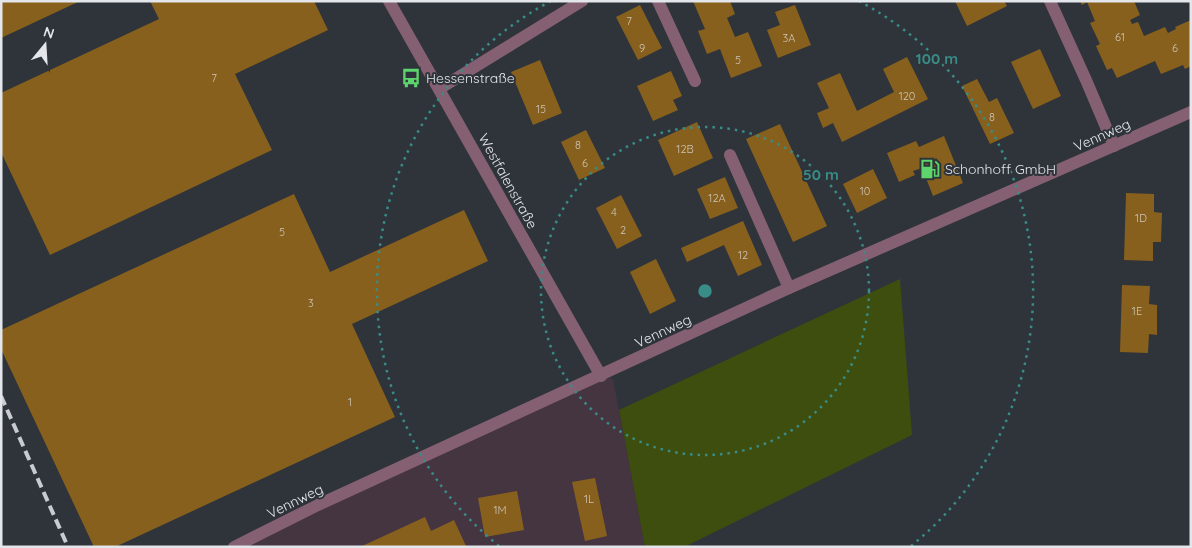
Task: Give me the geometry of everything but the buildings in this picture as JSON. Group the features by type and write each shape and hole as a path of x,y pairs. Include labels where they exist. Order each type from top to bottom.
{"street":[{"name":"Westfalenstraße","path":"389,1 601,376"},
{"path":"439,89 582,1"},
{"path":"658,1 695,81"},
{"path":"1050,1 1114,146"},
{"name":"Vennweg","path":"234,547 259,542 327,501 789,288 1191,112"},
{"path":"730,155 789,288"}],"shaded area":[{"path":"601,376 613,379 645,547 234,547"}],"green space":[{"path":"900,279 912,435 684,547 645,547 619,410"}],"railway":[{"path":"1,396 68,547"}],"place":[{"name":"Hessenstraße","path":"411,78"},
{"name":"Schonhoff GmbH","path":"930,169"}]}
